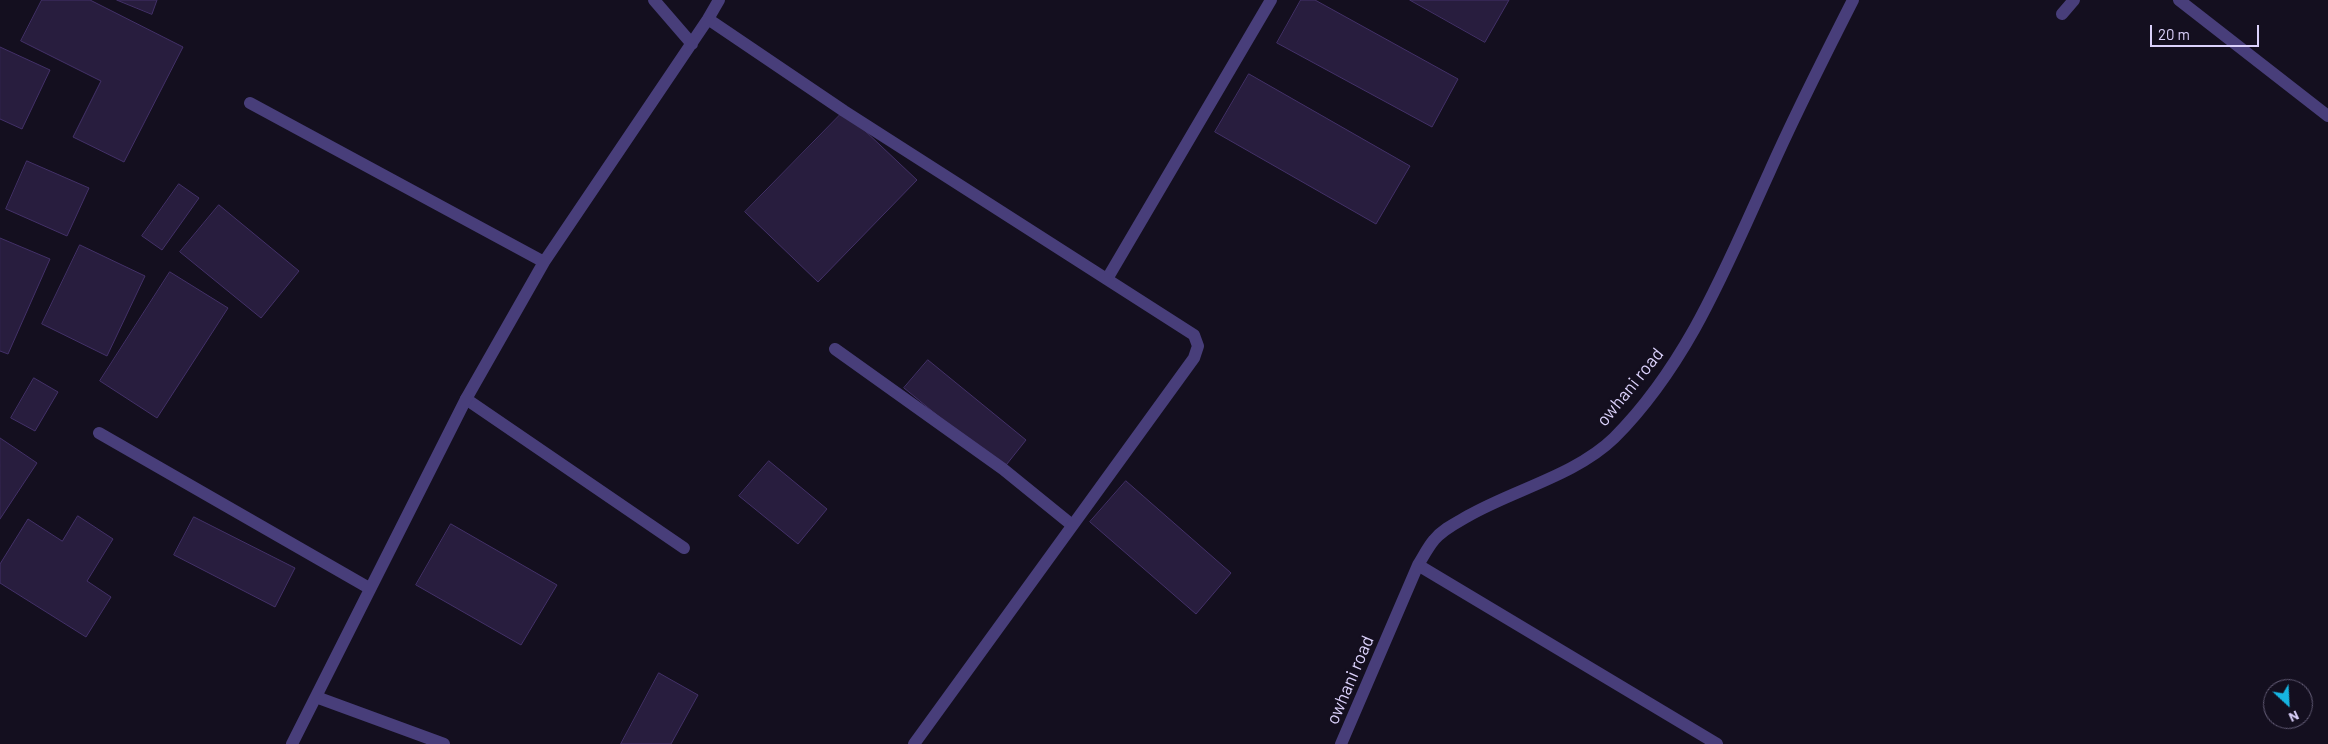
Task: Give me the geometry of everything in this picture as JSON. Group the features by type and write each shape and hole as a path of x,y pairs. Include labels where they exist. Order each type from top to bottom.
{"street":[{"path":"654,0 692,44"},
{"path":"292,744 466,399 544,262 692,44 719,0"},
{"path":"1107,279 1271,0"},
{"name":"owhani road","path":"1341,744 1418,565 1434,540 1445,530 1487,505 1585,459 1612,439 1643,406 1674,364 1708,306 1792,122 1853,0"},
{"path":"2062,14 2074,0"},
{"path":"2180,0 2328,116"},
{"path":"708,19 844,111 1194,335 1198,346 1194,358 914,744"},
{"path":"250,104 544,262"},
{"path":"835,349 1002,469 1072,525"},
{"path":"466,399 684,548"},
{"path":"99,433 369,588"},
{"path":"1418,565 1717,744"},
{"path":"316,696 444,744"}],"building":[{"path":"42,0 90,0 183,47 124,162 73,137 101,81 21,41"},
{"path":"117,0 157,0 152,14"},
{"path":"1301,0 1315,0 1458,79 1432,127 1277,43"},
{"path":"1410,0 1509,0 1485,42"},
{"path":"0,47 50,70 22,129 0,119"},
{"path":"1249,74 1410,166 1376,224 1215,132"},
{"path":"844,111 917,180 818,282 745,212"},
{"path":"27,161 89,188 67,236 6,209"},
{"path":"179,184 199,198 162,250 142,236"},
{"path":"219,205 299,271 261,318 180,252"},
{"path":"0,238 50,259 8,354 0,351"},
{"path":"80,245 145,276 107,356 42,324"},
{"path":"170,272 228,308 157,418 100,381"},
{"path":"928,360 1026,440 1003,469 904,388"},
{"path":"34,378 58,392 35,431 11,418"},
{"path":"0,438 37,463 0,519"},
{"path":"769,461 827,509 798,544 739,496"},
{"path":"1126,481 1231,573 1196,614 1090,522"},
{"path":"78,516 113,539 87,581 111,597 86,637 0,583 0,564 28,519 62,541"},
{"path":"194,517 295,568 275,607 174,555"},
{"path":"451,524 557,585 521,645 416,585"},
{"path":"659,673 698,695 671,744 621,744"}]}
